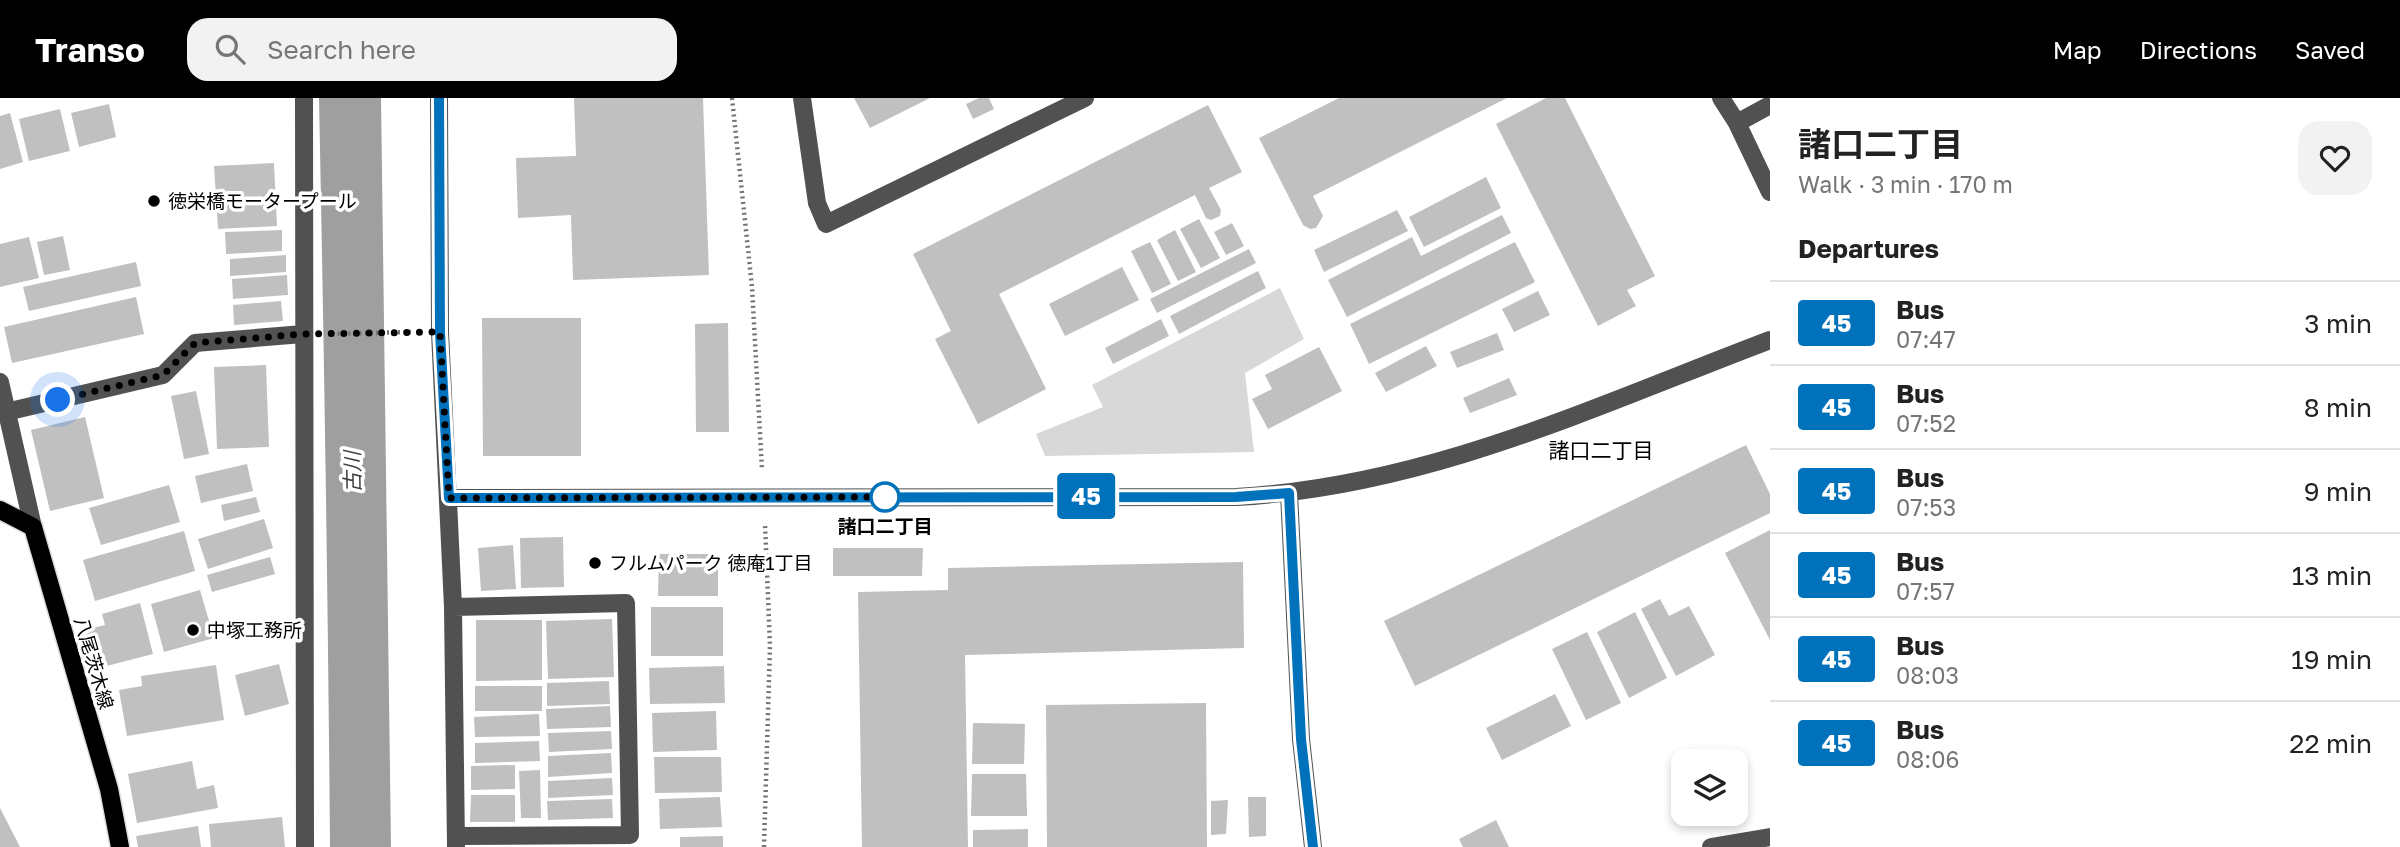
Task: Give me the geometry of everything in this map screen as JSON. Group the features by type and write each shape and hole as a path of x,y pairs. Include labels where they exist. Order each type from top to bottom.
{"main road":[{"path":"0,510 33,527"},
{"name":"八尾茨木線","path":"33,527 109,789 120,847"}],"street":[{"path":"304,98 305,847"},
{"path":"439,98 440,332 453,607 456,841 630,835 626,603 453,607"},
{"path":"802,98 817,203 826,225 1085,98"},
{"path":"1721,98 1737,123 1770,192"},
{"path":"1737,123 1770,105"},
{"path":"6,412 163,375 195,343 303,334"},
{"path":"449,498 1236,497 1289,493 1388,474 1497,446 1770,340"},
{"path":"0,382 33,527"},
{"path":"1289,493 1301,739 1312,847"},
{"path":"1711,847 1770,837"}],"path":[{"path":"303,334 440,332"}],"shaded area":[{"path":"1280,288 1304,339 1245,373 1254,452 1045,456 1036,434 1103,407 1092,385"}],"water":[{"name":"古川","path":"319,98 381,98 391,847 330,847"}],"building":[{"path":"574,98 703,98 709,275 573,280 571,215 518,218 516,158 576,156"},
{"path":"854,98 930,98 870,128"},
{"path":"979,98 989,98 994,109 973,119 966,104"},
{"path":"1339,98 1507,98 1313,196 1323,216 1316,228 1310,229 1303,225 1259,138"},
{"path":"1546,98 1565,98 1655,276 1627,290 1636,306 1598,326 1496,124"},
{"path":"109,104 116,137 79,147 71,113"},
{"path":"1208,105 1242,172 1209,188 1221,210 1220,216 1211,220 1206,218 1195,195 999,294 1046,389 978,424 935,339 951,331 913,254"},
{"path":"60,109 70,151 29,161 19,119"},
{"path":"10,113 23,162 0,169 0,116"},
{"path":"274,163 277,226 218,229 214,166"},
{"path":"1486,177 1501,208 1424,247 1409,217"},
{"path":"1397,210 1408,231 1324,272 1314,250"},
{"path":"1502,215 1511,233 1347,317 1328,280 1412,237 1421,256"},
{"path":"1199,219 1220,258 1201,268 1180,229"},
{"path":"1232,223 1244,246 1226,255 1214,232"},
{"path":"282,230 282,251 226,254 225,232"},
{"path":"1175,230 1196,272 1178,281 1157,240"},
{"path":"63,236 70,270 44,275 37,242"},
{"path":"29,237 39,278 0,287 0,244"},
{"path":"1150,242 1171,284 1152,293 1131,251"},
{"path":"1515,242 1535,282 1369,364 1350,324"},
{"path":"1249,249 1256,263 1157,313 1150,299"},
{"path":"286,255 286,272 230,276 230,259"},
{"path":"136,262 141,286 29,311 23,287"},
{"path":"1122,267 1139,300 1065,336 1049,304"},
{"path":"1258,271 1266,288 1179,334 1170,316"},
{"path":"287,275 288,295 233,299 232,279"},
{"path":"1538,291 1550,315 1514,332 1502,309"},
{"path":"136,297 144,334 12,363 4,327"},
{"path":"281,301 283,321 234,325 233,305"},
{"path":"482,318 581,318 581,456 483,456"},
{"path":"1161,319 1169,336 1113,364 1105,348"},
{"path":"728,323 729,432 696,432 695,324"},
{"path":"1497,333 1504,350 1457,368 1450,352"},
{"path":"1426,346 1437,366 1386,392 1375,373"},
{"path":"1319,347 1342,391 1268,429 1252,399 1272,389 1265,375"},
{"path":"266,365 269,447 217,449 214,367"},
{"path":"1509,378 1517,395 1470,413 1463,398"},
{"path":"196,391 209,454 184,459 171,396"},
{"path":"85,417 104,498 50,511 31,430"},
{"path":"1746,445 1770,494 1770,513 1415,686 1384,621"},
{"path":"247,464 253,491 201,503 195,476"},
{"path":"169,485 180,522 101,545 89,508"},
{"path":"256,497 260,512 224,521 221,505"},
{"path":"264,519 273,548 208,569 198,539"},
{"path":"1770,530 1770,640 1725,553"},
{"path":"184,531 195,571 95,601 83,560"},
{"path":"563,537 564,587 521,588 520,538"},
{"path":"513,545 516,589 481,591 478,548"},
{"path":"833,548 923,548 922,576 833,576"},
{"path":"659,554 718,554 718,596 658,596"},
{"path":"270,557 275,574 212,592 207,575"},
{"path":"1243,562 1244,648 965,655 968,847 862,847 858,592 948,590 948,568"},
{"path":"200,590 214,638 164,652 151,604"},
{"path":"1660,599 1669,616 1689,606 1715,655 1676,676 1641,609"},
{"path":"140,603 153,654 95,669 84,630 105,625 102,614"},
{"path":"651,607 723,607 723,656 651,656"},
{"path":"1635,612 1667,678 1629,698 1597,632"},
{"path":"612,619 614,677 548,679 546,621"},
{"path":"476,620 542,620 542,680 476,681"},
{"path":"1587,632 1621,703 1586,720 1552,649"},
{"path":"279,664 289,704 245,716 235,675"},
{"path":"216,665 224,720 127,736 119,690 142,686 141,676"},
{"path":"724,666 725,703 650,704 649,668"},
{"path":"609,681 610,704 547,706 547,683"},
{"path":"475,686 542,686 542,711 475,711"},
{"path":"1555,694 1571,726 1502,760 1486,728"},
{"path":"1206,703 1207,847 1047,847 1046,705"},
{"path":"610,706 611,727 547,729 546,709"},
{"path":"716,711 717,750 653,752 652,713"},
{"path":"539,714 540,736 475,737 474,717"},
{"path":"973,723 1025,724 1024,764 972,764"},
{"path":"611,731 612,749 549,752 548,733"},
{"path":"539,741 540,761 475,763 475,743"},
{"path":"611,753 612,773 548,777 548,756"},
{"path":"654,757 721,757 722,792 655,793"},
{"path":"192,761 197,789 214,785 218,808 137,823 128,774"},
{"path":"515,765 515,789 471,790 471,766"},
{"path":"540,770 541,818 521,818 519,771"},
{"path":"972,774 1026,774 1027,816 971,816"},
{"path":"612,778 613,795 548,798 548,781"},
{"path":"471,795 515,795 515,822 470,822"},
{"path":"720,797 722,827 660,829 659,799"},
{"path":"1248,797 1266,797 1266,836 1249,837"},
{"path":"612,799 613,818 548,820 547,801"},
{"path":"1228,800 1226,834 1211,835 1211,801"},
{"path":"0,808 20,847 0,847"},
{"path":"282,817 285,847 211,847 209,824"},
{"path":"1496,820 1509,847 1463,847 1459,839"},
{"path":"198,826 201,847 138,847 136,836"},
{"path":"1028,829 1028,847 973,847 973,830"},
{"path":"723,836 723,847 680,847 680,837"}],"bus line":[{"name":"45","path":"439,98 440,332 449,498 1236,497 1289,493 1301,739 1313,847"}],"place":[{"name":"徳栄橋モータープール","path":"154,201"},
{"name":"諸口二丁目","path":"885,497"},
{"name":"フルムパーク 徳庵1丁目","path":"595,563"},
{"name":"中塚工務所","path":"193,630"}],"district":[{"name":"諸口二丁目","path":"1601,451"}],"route":[{"path":"58,400 163,375 195,343 303,334 440,332 449,498 885,497"}]}
